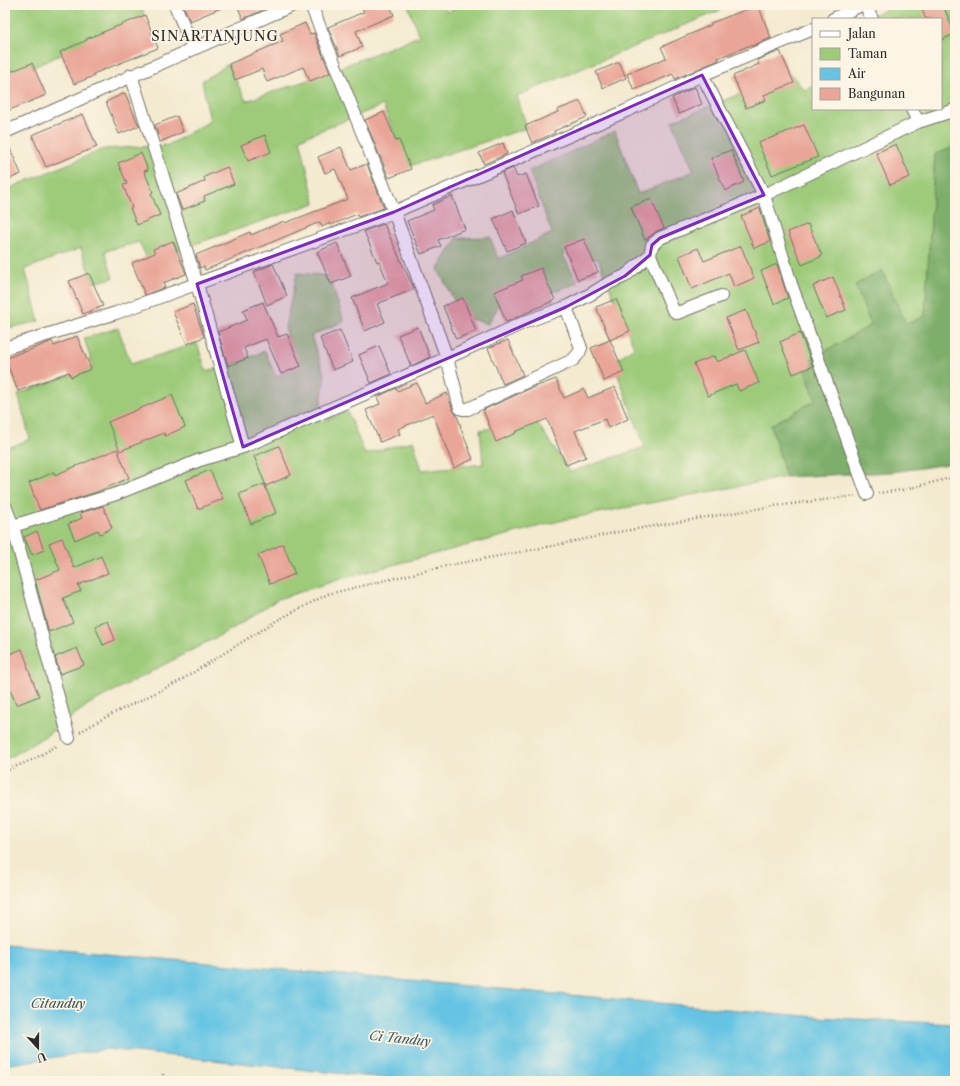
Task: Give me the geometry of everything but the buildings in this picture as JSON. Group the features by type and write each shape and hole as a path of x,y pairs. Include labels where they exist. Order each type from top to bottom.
{"street":[{"path":"175,5 193,48"},
{"path":"5,132 293,5"},
{"path":"311,5 394,212 447,358 460,408 468,409 573,360 581,348 566,307"},
{"path":"834,18 861,5"},
{"path":"865,5 872,18"},
{"path":"5,348 116,313 394,212 626,111 702,75 812,29"},
{"path":"702,75 764,195 792,284 867,494"},
{"path":"131,76 197,284 243,447"},
{"path":"912,110 918,122"},
{"path":"721,296 680,312 675,312 650,255 652,245 660,238 764,195 918,122 955,110"},
{"path":"13,526 116,494 200,460 243,447 447,358 525,322 566,307 607,284 625,276 650,255"},
{"path":"5,506 13,526 69,738"}],"path":[{"path":"5,771 34,759 104,718 178,682 276,621 328,594 450,565 547,548 618,532 774,506 902,490 955,478"},
{"path":"163,1074 163,1081"}],"highlighted area":[{"path":"702,75 764,195 660,238 652,245 650,255 625,276 566,307 243,447 197,284 394,212"}],"green space":[{"path":"5,5 142,5 144,17 5,80"},
{"path":"408,5 443,5 447,12 462,5 733,5 517,96 527,128 407,167 383,105 300,139 315,203 148,260 139,242 105,251 113,278 93,283 81,248 25,269 39,321 5,329 5,190 104,149 168,145 210,121 202,81 228,64 246,101 311,79 419,36"},
{"path":"896,5 955,5 955,147 935,154 925,316 907,325 871,325 803,364 816,400 771,425 786,477 567,519 344,578 278,599 232,629 89,704 47,735 5,760 5,449 30,439 18,394 93,367 84,338 118,328 131,364 197,343 206,371 230,365 265,351 276,377 297,366 285,327 297,273 329,276 344,321 311,336 325,376 318,423 347,411 365,454 413,441 422,470 483,464 480,430 536,421 570,472 645,447 613,362 634,347 598,259 584,258 576,241 563,255 578,283 544,295 502,300 488,324 462,316 438,269 457,238 490,237 498,259 552,233 529,171 615,131 638,194 694,171 672,121 791,74 804,90 812,86 812,110 942,110 942,18 866,18"},
{"path":"955,147 955,463 893,472 786,477 771,425 816,400 803,364 871,325 855,285 882,270 906,324 925,316 935,154"}],"water":[{"name":"Citanduy","path":"5,945 817,1017 955,1024 955,1081 413,1081 107,1049 5,1065"}],"district":[{"name":"SINARTANJUNG","path":"215,36"}],"water label":[{"name":"Ci Tanduy","path":"400,1038"}]}
